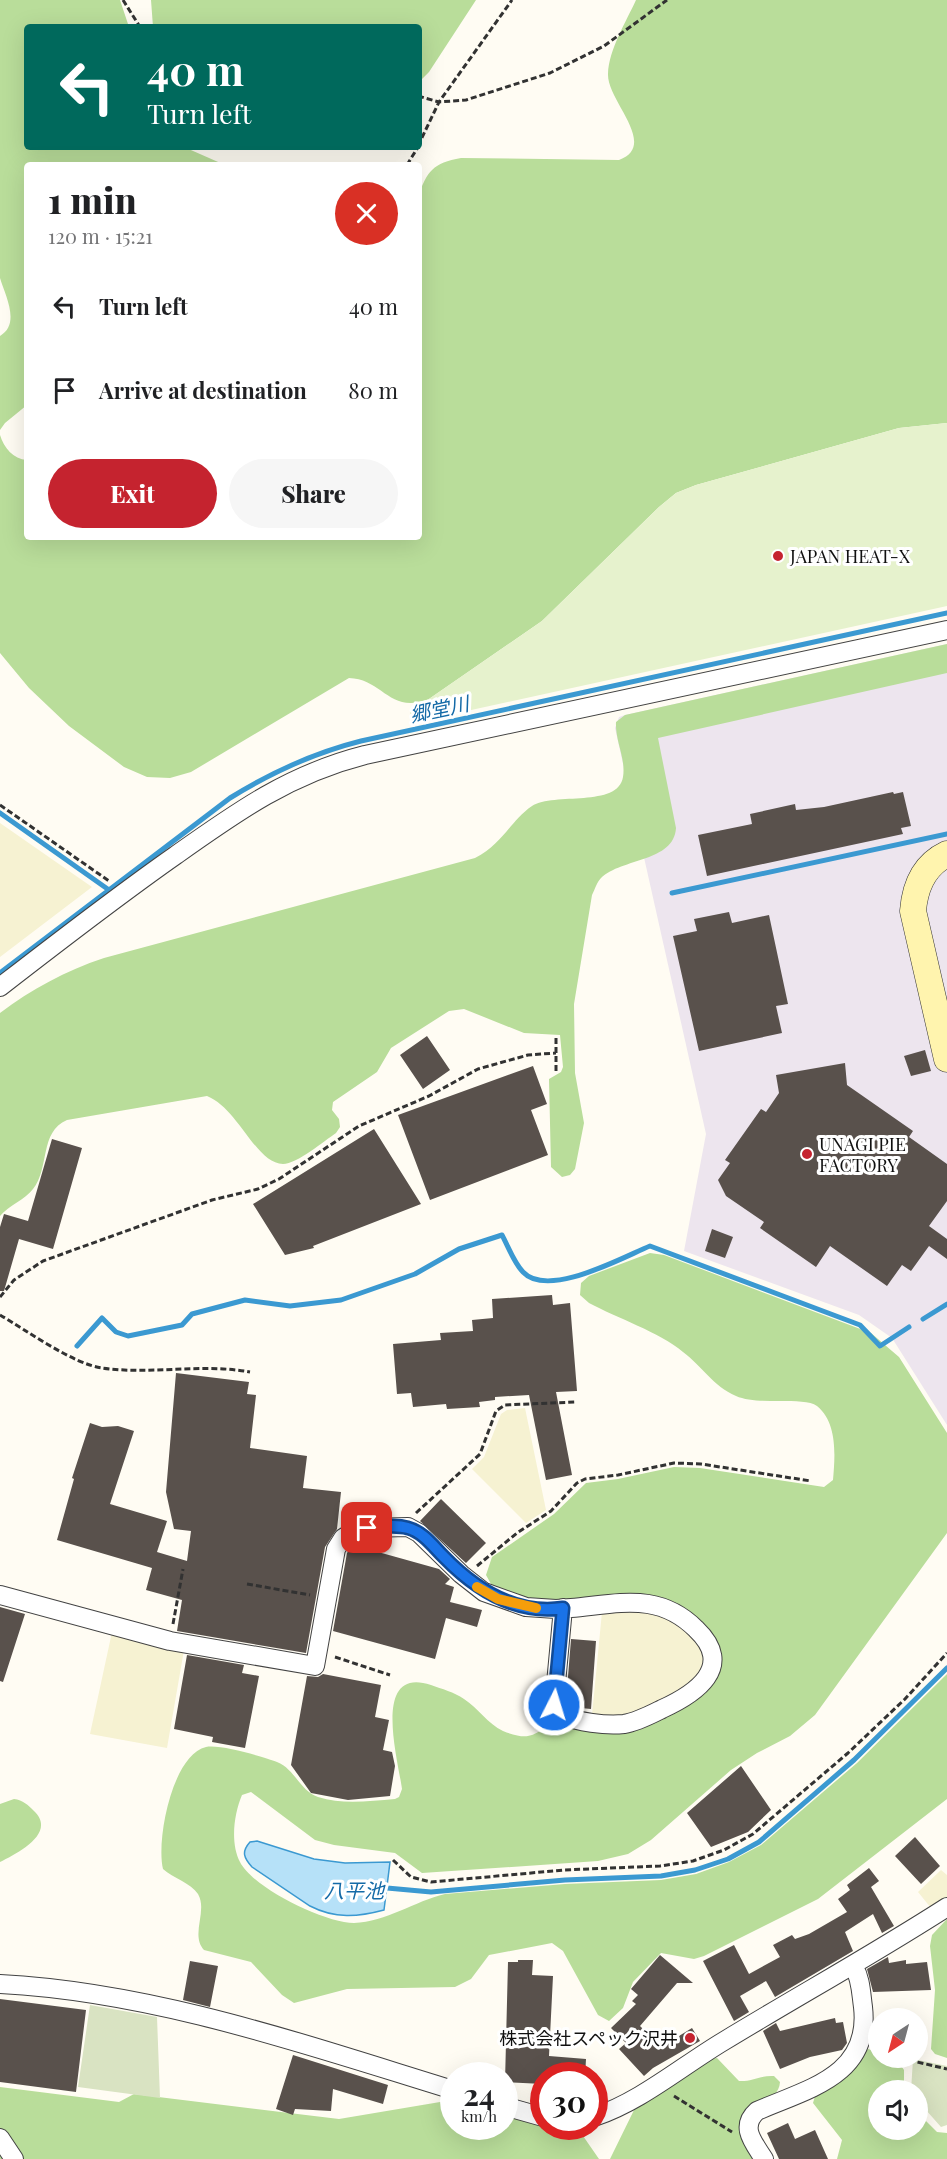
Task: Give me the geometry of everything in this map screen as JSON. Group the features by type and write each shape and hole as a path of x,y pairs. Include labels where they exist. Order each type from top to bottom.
{"street":[{"path":"0,987 208,831 268,792 315,770 365,755 947,630"},
{"path":"947,854 928,867 919,880 914,895 914,911 947,1059"},
{"path":"0,1595 170,1641 315,1666 332,1561 343,1538 354,1531 367,1528 408,1527 419,1533 484,1592 512,1604 541,1609 635,1603 664,1608 677,1614 689,1622 707,1642 711,1654 707,1678 689,1696 637,1720 612,1724 561,1715 554,1705 563,1608"},
{"path":"608,2112 724,2041 854,1967 947,1907"},
{"path":"764,2159 748,2130 750,2117 757,2111 829,2079 850,2061 861,2042 864,2022 858,1975 854,1967"},
{"path":"0,1984 102,1996 184,2012 265,2032 440,2086"},
{"path":"0,2138 14,2159"}],"path":[{"path":"123,0 138,24"},
{"path":"422,138 439,102 513,0"},
{"path":"422,97 439,102 466,100 550,73 604,46 667,0"},
{"path":"0,805 110,882"},
{"path":"555,1038 556,1071"},
{"path":"0,1297 14,1280 42,1261 212,1200 258,1189 279,1179 360,1126 429,1096 478,1070 520,1057 556,1053"},
{"path":"0,1315 78,1360 101,1368 212,1367 250,1372"},
{"path":"408,1527 417,1511 480,1454 496,1411 505,1405 514,1403 576,1402"},
{"path":"466,1578 489,1554 551,1511 580,1480 618,1475 674,1463 701,1464 811,1481"},
{"path":"170,1641 183,1569"},
{"path":"247,1584 326,1598"},
{"path":"318,1651 390,1675"},
{"path":"393,1860 411,1877 431,1882 564,1870 668,1865 693,1861 724,1850 753,1834 848,1753 905,1699 947,1653"},
{"path":"928,2065 947,2069"},
{"path":"660,2081 666,2091 731,2132 748,2130"}],"shaded area":[{"path":"947,644 947,1425 892,1338 859,1315 684,1251 706,1134 615,728 619,717 625,715"},
{"path":"0,823 92,887 0,957"},
{"path":"525,1408 546,1510 526,1523 472,1469 484,1457 501,1414 507,1410"},
{"path":"648,1611 674,1620 694,1637 704,1655 704,1665 685,1691 624,1717 592,1715 602,1612"},
{"path":"112,1632 184,1650 167,1748 90,1734"},
{"path":"941,1870 947,1875 947,1898 931,1908 918,1892"}],"green space":[{"path":"0,0 120,0 128,24 24,24 24,150 191,150 218,162 24,162 24,407 0,430 0,336 6,331 11,317 0,278"},
{"path":"151,0 476,0 429,72 422,79 422,24 153,24"},
{"path":"636,0 947,0 947,423 899,428 696,485 676,493 542,621 429,699 416,703 405,703 370,684 349,678 191,772 170,778 147,777 124,767 69,726 29,688 0,653 0,435 10,452 17,458 24,459 24,540 422,540 422,186 428,175 437,166 461,158 619,160 630,153 634,144 633,133 615,97 608,74 611,55"},
{"name":"JAPAN HEAT-X","path":"947,423 947,606 412,723 410,712 542,621 676,493 696,485 899,428"},
{"path":"947,644 947,673 658,738 676,828 673,839 666,847 646,858 610,872 600,880 592,895 574,1004 575,1073 584,1123 575,1169 570,1175 562,1177 551,1167 549,1079 561,1072 563,1067 560,1035 524,1033 464,1009 449,1011 391,1048 377,1072 333,1102 332,1110 339,1119 340,1127 336,1133 296,1160 283,1164 273,1162 255,1146 218,1102 207,1096 67,1120 52,1133 42,1171 33,1189 0,1216 0,1013 37,988 104,958 475,858 493,846 532,806 555,800 598,796 610,793 619,787 624,770 616,722 625,715"},
{"path":"650,1253 664,1255 871,1333 899,1357 947,1433 947,1533 815,1715 790,1736 731,1770 651,1840 628,1854 598,1861 422,1873 395,1853 334,1845 315,1840 251,1792 242,1795 235,1820 235,1846 240,1862 247,1872 274,1893 309,1911 354,1923 378,1919 445,1894 565,1884 661,1880 696,1874 729,1862 761,1845 857,1763 947,1674 947,1799 818,1899 704,1956 694,1959 661,1953 633,1982 623,2008 609,2021 598,2015 563,1951 552,1943 489,1955 471,1979 455,1987 347,1989 294,2003 282,1995 251,1962 204,1950 199,1937 201,1901 198,1894 163,1869 162,1839 169,1800 184,1766 194,1753 206,1747 221,1747 277,1762 283,1765 307,1790 318,1797 356,1802 395,1799 399,1797 402,1789 392,1718 394,1701 401,1689 412,1682 431,1685 456,1694 498,1728 523,1736 530,1736 559,1724 613,1731 679,1709 698,1699 713,1681 693,1617 541,1602 501,1592 491,1584 486,1575 492,1557 554,1514 586,1483 674,1467 700,1468 824,1487 833,1480 832,1431 824,1413 817,1406 802,1402 745,1399 736,1396 721,1387 673,1345 589,1303 580,1295 581,1283 589,1276"},
{"path":"14,1799 23,1802 34,1811 40,1819 41,1827 38,1834 25,1848 0,1862 0,1804"},
{"path":"947,1919 947,2058 935,2054 931,2049 935,1990 930,1946 932,1935"},
{"path":"90,2005 157,2017 160,2098 78,2087"},
{"path":"868,2049 868,2068 903,2068 904,2080 868,2080 868,2140 928,2140 928,2123 937,2132 947,2133 947,2159 837,2159 842,2140 813,2103 815,2096"},
{"path":"717,2058 739,2081 774,2076 780,2082 774,2095 753,2106 757,2159 610,2159 635,2108 710,2059"},
{"path":"928,2062 947,2066 947,2125 941,2127 928,2112 928,2080 912,2080 912,2068 928,2068"},
{"path":"0,2087 119,2102 134,2094 339,2119 440,2102 440,2140 518,2140 518,2120 530,2123 530,2140 586,2140 599,2159 0,2159"}],"water":[{"name":"八平池","path":"257,1841 314,1859 345,1863 390,1862 384,1910 365,1914 338,1915 310,1906 249,1864 245,1858 245,1849 250,1842"}],"building":[{"path":"893,792 894,794 903,792 911,826 901,828 903,834 707,876 698,835 752,824 750,814 795,804 796,810 824,807"},
{"path":"729,912 732,923 769,915 788,1004 776,1006 782,1033 699,1051 673,936 697,931 694,919"},
{"path":"427,1036 450,1070 423,1089 400,1055"},
{"path":"925,1050 931,1071 911,1076 904,1056"},
{"path":"845,1063 847,1085 913,1131 909,1137 947,1164 947,1201 929,1226 947,1239 947,1259 929,1246 911,1271 902,1265 887,1286 830,1246 816,1267 760,1228 764,1222 726,1196 718,1180 730,1163 725,1160 761,1109 766,1112 779,1093 776,1075"},
{"path":"533,1066 547,1104 531,1110 548,1155 430,1200 398,1115"},
{"path":"374,1129 421,1204 313,1246 314,1248 285,1255 253,1204"},
{"path":"52,1139 82,1148 53,1249 19,1239 4,1291 0,1291 0,1227 4,1214 28,1221"},
{"path":"712,1229 733,1237 725,1258 705,1251"},
{"path":"552,1295 553,1305 570,1303 577,1391 556,1392 572,1475 546,1480 529,1395 495,1397 495,1400 479,1402 480,1407 447,1409 446,1404 413,1407 411,1393 397,1394 393,1344 441,1340 440,1333 473,1331 472,1320 493,1318 492,1299"},
{"path":"176,1373 249,1382 247,1394 256,1395 250,1448 307,1456 303,1488 341,1492 337,1529 325,1547 306,1653 177,1631 182,1600 146,1590 152,1568 57,1540 74,1479 72,1478 90,1423 102,1427 118,1426 134,1431 110,1504 167,1521 157,1552 187,1561 191,1531 174,1529 166,1492"},
{"path":"441,1499 486,1543 466,1563 420,1521"},
{"path":"353,1545 439,1569 450,1579 445,1584 454,1587 450,1602 482,1610 477,1627 446,1618 435,1659 333,1631 347,1553"},
{"path":"0,1607 25,1614 3,1682 0,1681"},
{"path":"571,1639 596,1641 591,1709 571,1707 566,1702"},
{"path":"187,1655 244,1665 242,1673 259,1676 245,1748 212,1742 213,1737 174,1729"},
{"path":"323,1674 381,1685 375,1717 389,1720 383,1750 392,1752 395,1766 390,1796 348,1800 311,1793 291,1765 307,1676 318,1677"},
{"path":"741,1766 771,1810 748,1832 711,1847 687,1813"},
{"path":"915,1837 940,1866 921,1884 895,1856"},
{"path":"869,1868 879,1881 871,1887 894,1926 882,1933 873,1914 845,1932 853,1951 775,1997 766,1981 740,1996 749,2012 734,2021 703,1961 734,1945 749,1974 780,1957 773,1945 792,1935 795,1939 809,1934 847,1912 838,1899 850,1890 847,1885"},
{"path":"660,1955 693,1983 677,1983 640,2026 661,2047 692,2028 700,2041 653,2068 644,2076 619,2049 626,2043 611,2028 636,2004 632,2001 638,1995 631,1989"},
{"path":"888,1957 889,1963 906,1960 906,1964 927,1962 931,1990 873,1992 867,1969"},
{"path":"518,1960 533,1960 532,1975 553,1976 549,2056 586,2059 586,2062 530,2062 530,2083 518,2083 518,2062 506,2062 508,1962 518,1962"},
{"path":"190,1961 218,1966 210,2007 183,2000"},
{"path":"0,1999 86,2010 76,2092 0,2082"},
{"path":"835,2018 836,2023 843,2022 847,2043 842,2050 810,2057 780,2069 763,2031 776,2023 780,2031"},
{"path":"293,2055 388,2085 383,2104 333,2089 331,2111 295,2109 293,2115 276,2109"},
{"path":"788,2123 795,2139 815,2130 828,2159 779,2159 767,2133"}],"waterway":[{"name":"郷堂川","path":"0,973 230,798 261,780 310,757 361,741 947,613"},
{"path":"0,813 109,890"},
{"path":"672,893 947,834"},
{"path":"77,1346 102,1318 116,1332 128,1336 182,1325 192,1314 245,1300 290,1306 341,1300 415,1274 459,1249 502,1235 520,1268 535,1279 550,1281 567,1279 605,1266 650,1246 860,1325 880,1346 909,1327"},
{"path":"923,1319 947,1304"},
{"path":"387,1888 431,1892 565,1880 661,1876 695,1870 728,1859 759,1842 854,1760 947,1668"}],"slow traffic":[{"path":"477,1587 512,1604 536,1608"}],"place":[{"name":"JAPAN HEAT-X","path":"778,556"},
{"name":"UNAGI PIE FACTORY","path":"807,1154"},
{"name":"株式会社スペック沢井","path":"690,2038"}],"route":[{"path":"367,1528 408,1527 419,1533 472,1584 484,1592 512,1604 526,1607 563,1608 554,1705"}]}
